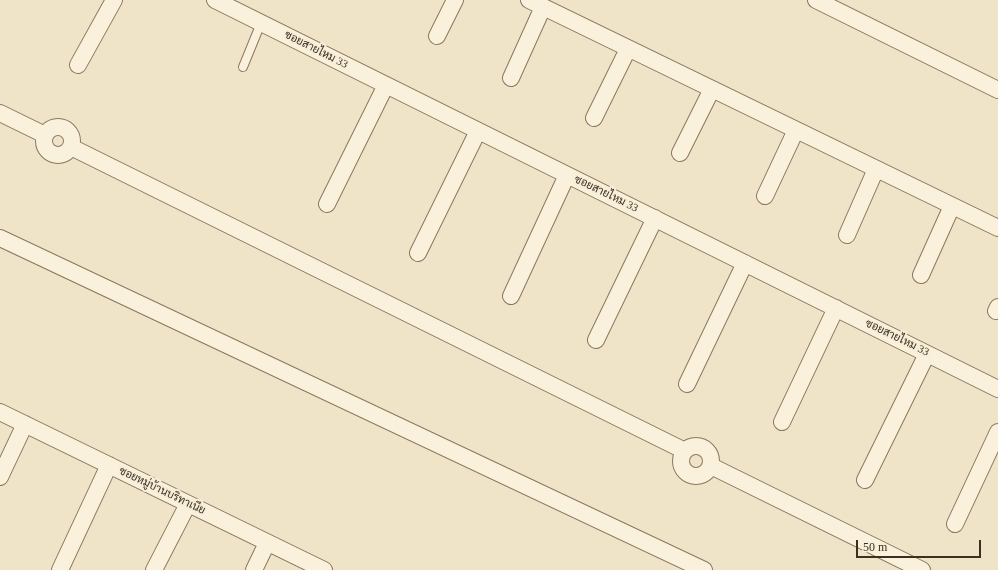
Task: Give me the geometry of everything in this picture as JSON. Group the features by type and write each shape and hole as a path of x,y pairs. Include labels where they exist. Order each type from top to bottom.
{"street":[{"path":"78,65 114,0"},
{"name":"ซอยสายไหม 33","path":"215,0 998,389"},
{"path":"437,36 455,0"},
{"path":"529,0 998,228"},
{"path":"816,0 998,90"},
{"path":"511,78 543,7"},
{"path":"594,118 628,49"},
{"path":"327,204 386,85"},
{"path":"680,153 712,89"},
{"path":"0,113 46,135 54,128 64,129 71,136 71,147 685,451"},
{"path":"418,253 478,130"},
{"path":"765,196 796,130"},
{"path":"847,235 876,169"},
{"path":"512,296 567,175"},
{"path":"921,275 952,206"},
{"path":"596,340 655,218"},
{"path":"0,238 704,570"},
{"path":"687,384 745,263"},
{"path":"782,422 836,308"},
{"path":"865,480 927,354"},
{"name":"ซอยหมู่บ้านบริทาเนีย","path":"0,412 324,570"},
{"path":"0,477 25,424"},
{"path":"955,524 998,432"},
{"path":"696,446 702,446 707,449 712,460 708,471 703,475 697,476 686,472 681,462 685,451 690,447 696,446"},
{"path":"60,570 109,466"},
{"path":"711,466 922,570"},
{"path":"154,570 188,504"},
{"path":"254,570 267,542"}],"lane":[{"path":"243,67 261,22"}]}
